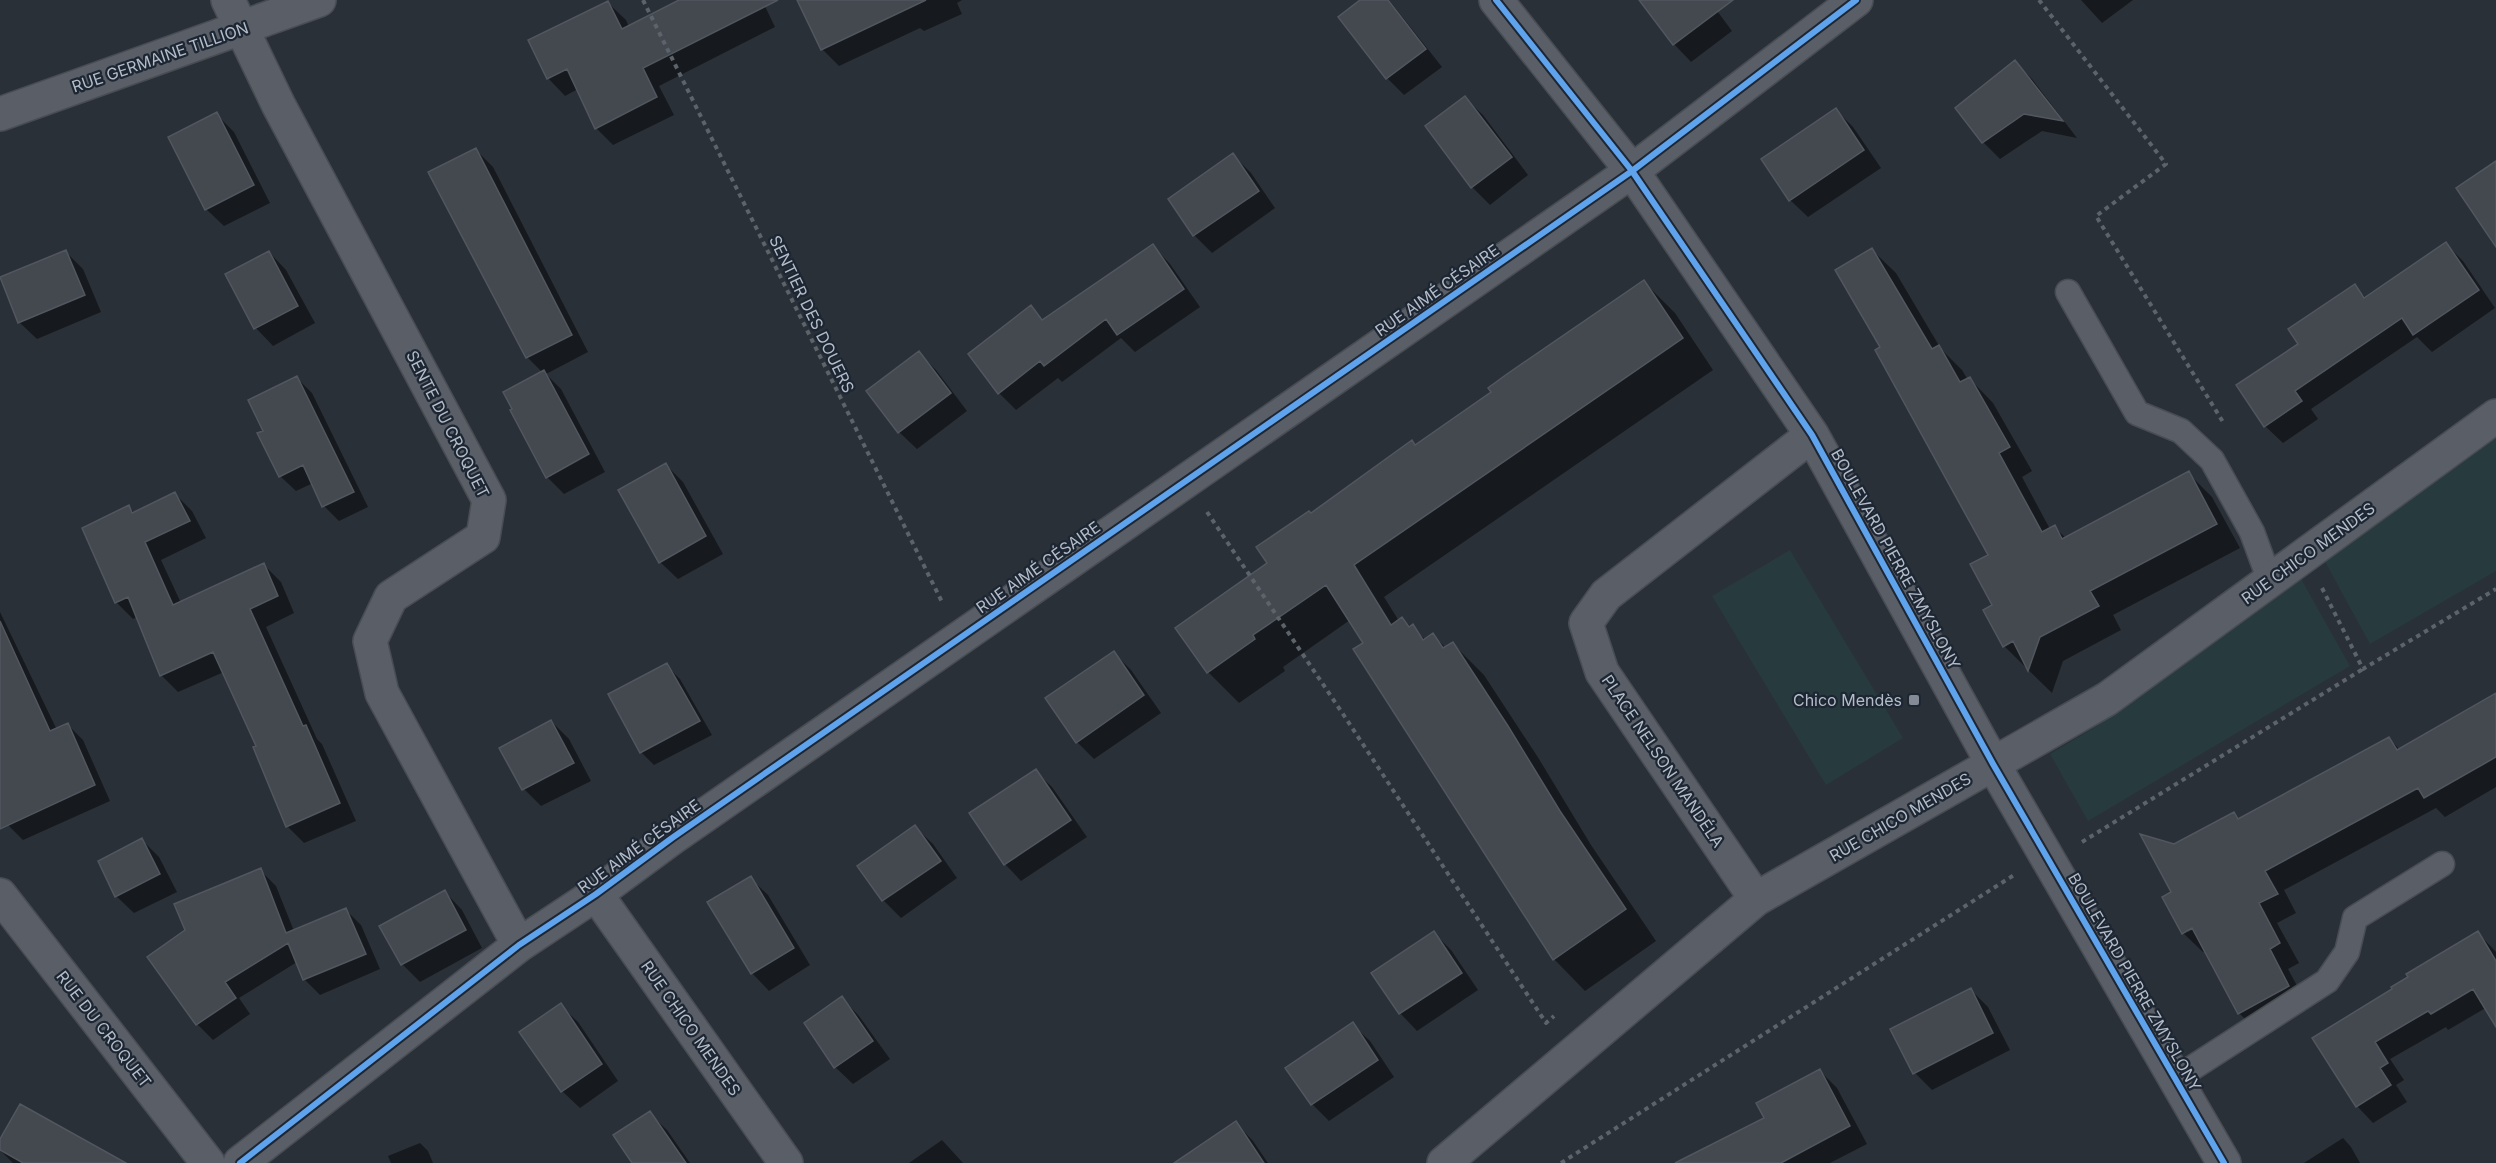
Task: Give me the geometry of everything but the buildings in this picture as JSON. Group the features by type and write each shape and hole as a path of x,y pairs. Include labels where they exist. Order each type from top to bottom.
{"street":[{"name":"SENTE DU CROQUET","path":"228,0 278,104 489,500 483,537 391,597 370,640 382,693 519,945"},
{"name":"RUE GERMAINE TILLION","path":"0,114 319,0"},
{"name":"BOULEVARD PIERRE ZMYSLONY","path":"1496,0 1632,171 1812,435 1993,764 2224,1163"},
{"name":"RUE AIMÉ CÉSAIRE","path":"240,1163 519,945 596,894 672,838 1632,171 1856,0"},
{"name":"RUE CHICO MENDES","path":"1444,1163 1756,899 2106,699 2496,416"},
{"name":"PLACE NELSON MANDÉLA","path":"1756,899 1602,672 1586,623 1606,595 1812,435"},
{"name":"RUE CHICO MENDES","path":"596,894 786,1163"},
{"name":"RUE DU CROQUET","path":"0,895 208,1163"}],"lane":[{"path":"2068,292 2138,413 2181,431 2212,460 2252,532 2270,581"},
{"path":"2175,1079 2327,981 2348,952 2355,918 2442,864"}],"path":[{"path":"2039,0 2166,164 2096,216 2225,426"},
{"path":"1191,477 1204,496 1206,511 1345,717 1489,939 1546,1023 1555,1016"},
{"path":"2306,555 2363,669"},
{"path":"1561,1163 2008,878 2050,863 2496,589"}],"green space":[{"path":"2496,431 2496,571 2370,644 2323,558"},
{"path":"1790,550 1903,738 1826,785 1712,596"},
{"path":"2300,577 2350,666 2088,821 2050,754 2092,729"}],"cycle path":[{"path":"1496,0 1632,171 1812,435 1993,764 2224,1163"},
{"path":"240,1163 519,945 596,894 672,838 1632,171 1856,0"}],"place":[{"name":"Chico Mendès","path":"1914,700"}]}
